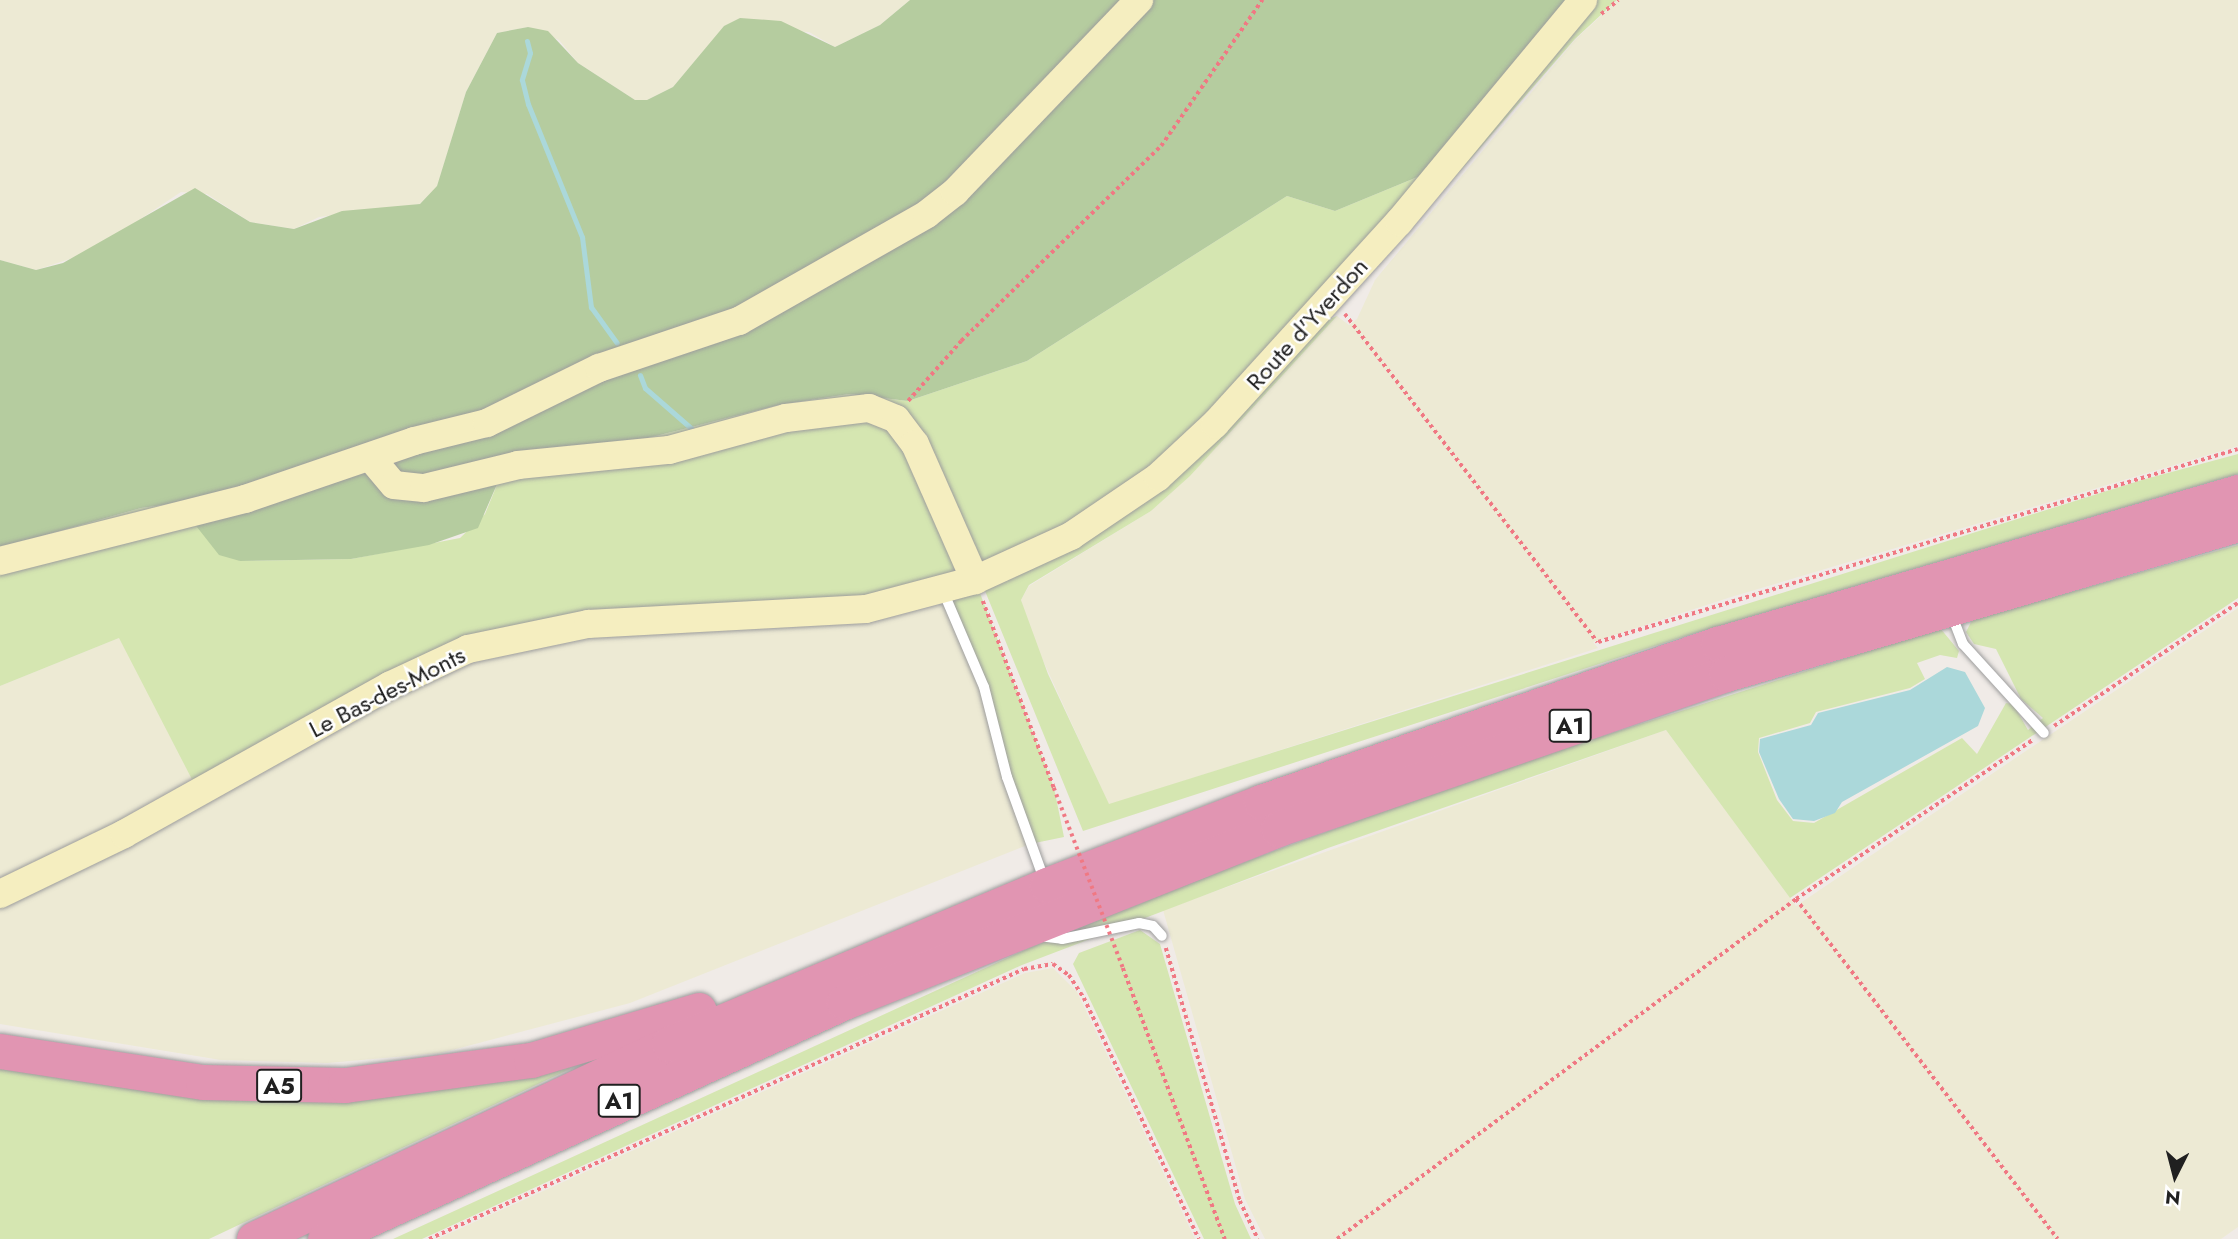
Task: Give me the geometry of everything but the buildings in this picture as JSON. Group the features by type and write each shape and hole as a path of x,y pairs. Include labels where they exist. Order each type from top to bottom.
{"highway":[{"name":"A1","path":"254,1239 556,1094 876,955 1046,885 1332,776 1656,664 1943,575 2238,492"},
{"name":"A1","path":"325,1239 702,1063 1023,929 1442,770 1949,606 2238,524"},
{"name":"A5","path":"0,1051 215,1083 297,1086 403,1080 567,1051 876,955"}],"street":[{"path":"0,562 245,499 371,458 414,441 487,424 599,368 716,331 927,214 977,170 1060,76 1139,0"},
{"name":"Route d'Yverdon","path":"975,580 1071,536 1158,477 1215,424 1332,296 1583,0"},
{"path":"371,458 394,485 424,488 518,465 669,450 839,409 869,408 895,419 915,444 975,580"},
{"name":"Le Bas-des-Monts","path":"0,894 124,834 389,686 468,649 564,627 806,616 943,590 975,580"}],"lane":[{"path":"943,590 985,687 1014,799 1046,885"},
{"path":"1949,606 1963,644 2043,733"},
{"path":"1023,929 1062,939 1139,923 1153,926 1163,936"}],"path":[{"path":"895,419 961,341 1182,122 1262,0"},
{"path":"1332,296 1598,642 2238,449"},
{"path":"975,580 1226,1239"},
{"path":"1337,1239 1796,899 2238,603"},
{"path":"1796,899 2058,1239"},
{"path":"1163,936 1240,1201 1258,1239"},
{"path":"429,1239 1024,969 1053,964 1069,975 1084,998 1199,1239"}],"shaded area":[{"path":"0,0 910,0 880,25 835,47 809,32 724,27 673,87 647,100 635,100 578,63 559,40 528,27 497,33 466,92 437,187 420,204 319,217 294,229 250,222 207,194 181,192 91,252 36,270 0,260"},
{"path":"1618,0 2238,0 2238,446 1731,597 1593,642 1598,648 1109,805 1030,632 1021,600 1029,586 1151,511 1190,476 1326,325 1337,316 1349,325 1357,319 1375,280 1575,40"},
{"path":"943,590 984,687 1030,844 630,1003 441,1053 327,1063 221,1060 0,1024 0,686 119,638 454,655"},
{"path":"2238,608 2238,1227 2221,1239 1265,1239 1245,1199 1163,910 1666,730 1796,906"},
{"path":"1053,968 1077,992 1195,1239 437,1239 1025,973"}],"green space":[{"path":"910,0 1578,0 1449,164 1335,211 1287,196 1027,361 908,401 849,394 779,405 501,475 478,528 429,545 351,559 240,561 219,555 178,503 141,508 0,548 0,260 36,270 63,263 195,188 250,222 294,229 342,211 420,204 437,186 466,92 497,33 528,27 548,31 578,63 635,100 647,100 673,87 724,26 740,18 781,21 835,47 880,25"},
{"path":"1587,0 1617,0 1575,39 1380,263"},
{"path":"1449,164 1187,451 975,580 1054,788 1064,837 1030,844 989,702 942,590 514,636 199,793 119,638 0,686 0,548 141,508 179,503 240,561 351,559 460,538 485,514 501,475 779,405 849,394 908,401 1027,361 1287,196 1335,211"},
{"path":"1337,316 1190,476 1151,511 1029,585 1021,600 1048,674 1109,804 2142,480 2238,454 2238,474 1695,633 1083,831 983,586 1046,556 1322,322"},
{"path":"2238,545 2238,598 1790,898 1666,730 1328,848 1022,965 422,1239 393,1239 1029,948 1225,869 1497,770 1940,628 1959,651 1957,658 1940,655 1917,663 1925,679 1910,688 1816,712 1810,723 1759,738 1758,752 1777,800 1793,821 1814,823 1962,738 1977,754 2006,703 2013,704 2028,730 2043,718 2021,699 1996,649 1974,644 1966,632 1972,620"},
{"path":"1140,930 1160,944 1235,1204 1251,1239 1204,1239 1073,964 1079,953"},
{"path":"0,1061 124,1082 567,1061 570,1069 209,1239 0,1239"}],"water":[{"path":"1947,667 1965,672 1985,708 1978,726 1842,802 1835,813 1814,821 1793,819 1779,799 1759,752 1760,739 1811,725 1818,713 1910,690"}],"waterway":[{"path":"527,41 530,53 522,80 528,104 582,237 591,307 617,343"},
{"path":"640,375 645,388 692,429"}]}
